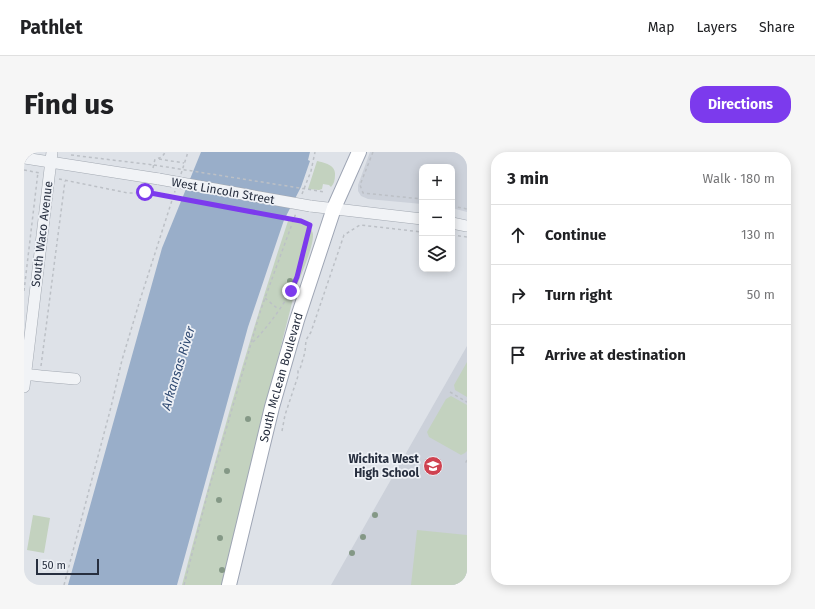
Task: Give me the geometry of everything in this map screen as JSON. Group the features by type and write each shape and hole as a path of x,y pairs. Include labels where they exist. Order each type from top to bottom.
{"main road":[{"name":"South McLean Boulevard","path":"229,585 272,407 297,320 334,208 359,152"}],"street":[{"name":"West Lincoln Street","path":"24,158 52,155 154,178 310,206 419,219"},
{"name":"South Waco Avenue","path":"24,387 52,155"},
{"path":"455,224 467,226"},
{"path":"25,374 75,379"}],"path":[{"path":"154,178 155,159 159,159 163,156 164,152"},
{"path":"180,178 188,152"},
{"path":"300,199 311,171 315,152"},
{"path":"373,152 360,185 363,193 419,199"},
{"path":"52,155 154,165 325,192"},
{"path":"159,159 184,163"},
{"path":"24,170 38,172 65,181 128,193 145,192 301,221 310,225 297,277 291,291 262,333 252,343"},
{"path":"24,291 38,172"},
{"path":"39,376 65,181"},
{"path":"64,585 122,360 177,185"},
{"path":"184,585 208,492 261,309 298,206"},
{"path":"455,207 467,209"},
{"path":"282,431 298,376 298,371 302,364 306,340 311,332 344,234 360,225 419,232"},
{"path":"455,235 467,237"},
{"path":"265,298 278,309"},
{"path":"450,392 467,402"}],"shaded area":[{"path":"370,152 467,152 467,212 455,209 455,164 419,164 419,204 368,199 361,196 358,191 358,185"},
{"name":"Wichita West High School","path":"467,346 467,585 331,585"}],"green space":[{"path":"317,161 329,165 334,169 335,179 331,187 323,184 322,189 319,190 308,189"},
{"path":"288,221 304,224 310,227 313,234 313,240 294,295 223,585 182,585 232,402"},
{"path":"467,362 467,397 455,390 454,385"},
{"path":"451,396 467,405 467,451 461,455 429,437 427,432 446,399"},
{"path":"33,515 50,518 44,553 27,550"},
{"path":"417,530 467,535 467,585 411,585"}],"water":[{"name":"Arkansas River","path":"201,152 310,152 308,160 310,161 301,187 284,220 248,327 177,585 68,585 162,248"}],"place":[{"name":"Wichita West High School","path":"433,466"}],"route":[{"path":"145,192 301,221 310,225 297,277 291,291"}]}
